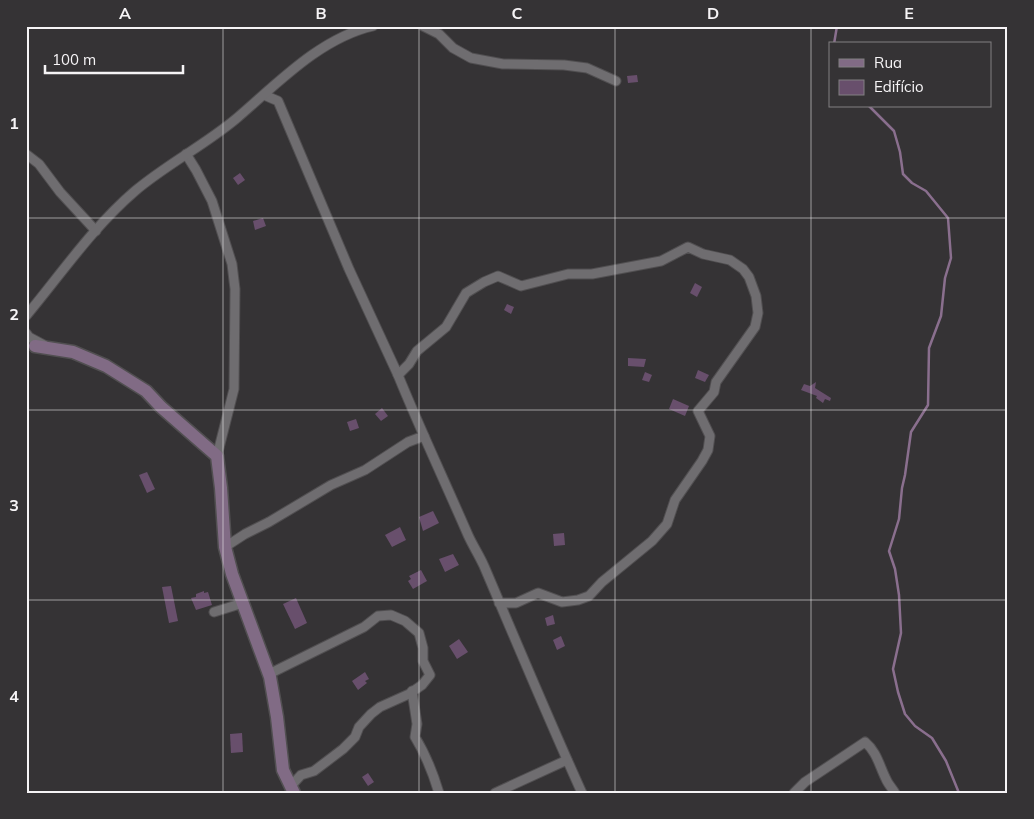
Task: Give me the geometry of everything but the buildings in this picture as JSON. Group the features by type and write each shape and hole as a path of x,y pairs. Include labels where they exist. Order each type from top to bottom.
{"street":[{"path":"26,316 106,219 136,191 205,142 317,51 373,26"},
{"path":"423,26 439,34 453,48 470,58 503,64 564,65 587,68 616,81"},
{"path":"264,95 278,101 349,269 469,537 483,564 498,603 582,793"},
{"path":"26,154 39,164 60,192 96,231"},
{"path":"186,154 212,201 232,264 235,288 234,389 217,456 225,547 232,574 269,674 277,717 283,770 292,789"},
{"path":"398,375 409,364 417,351 446,327 466,293 498,276 521,286 568,274 592,274 653,263 668,258 688,247 703,254 730,260 743,269 749,277 756,296 758,313 755,327 716,382 714,392 698,411 710,436 708,450 675,500 667,524 652,541 602,582 589,596 578,600 562,602 538,593 516,603 498,603"},
{"path":"26,333 29,337 48,348"},
{"path":"31,346 73,352 98,362 146,392 217,456"},
{"path":"225,547 331,485 365,470 408,442 424,436"},
{"path":"214,612 243,603"},
{"path":"269,674 364,627 378,616 391,615 405,621 419,633 423,648 423,661 430,675 422,685 412,692 380,707 370,714 343,749 314,771 301,774 292,789"},
{"path":"412,692 417,724 415,737 424,752 439,793"},
{"path":"794,793 805,782 865,742 871,747 880,762 886,779 895,793"},
{"path":"495,793 567,760"}],"waterway":[{"path":"834,42 837,26"},
{"path":"871,108 894,131 900,152 903,174 912,183 926,191 948,218 951,258 945,278 941,316 929,348 928,405 911,432 899,519 889,551 895,569 899,595 901,633 893,669 898,692 905,714 915,726 932,738 946,761 959,793"}]}
